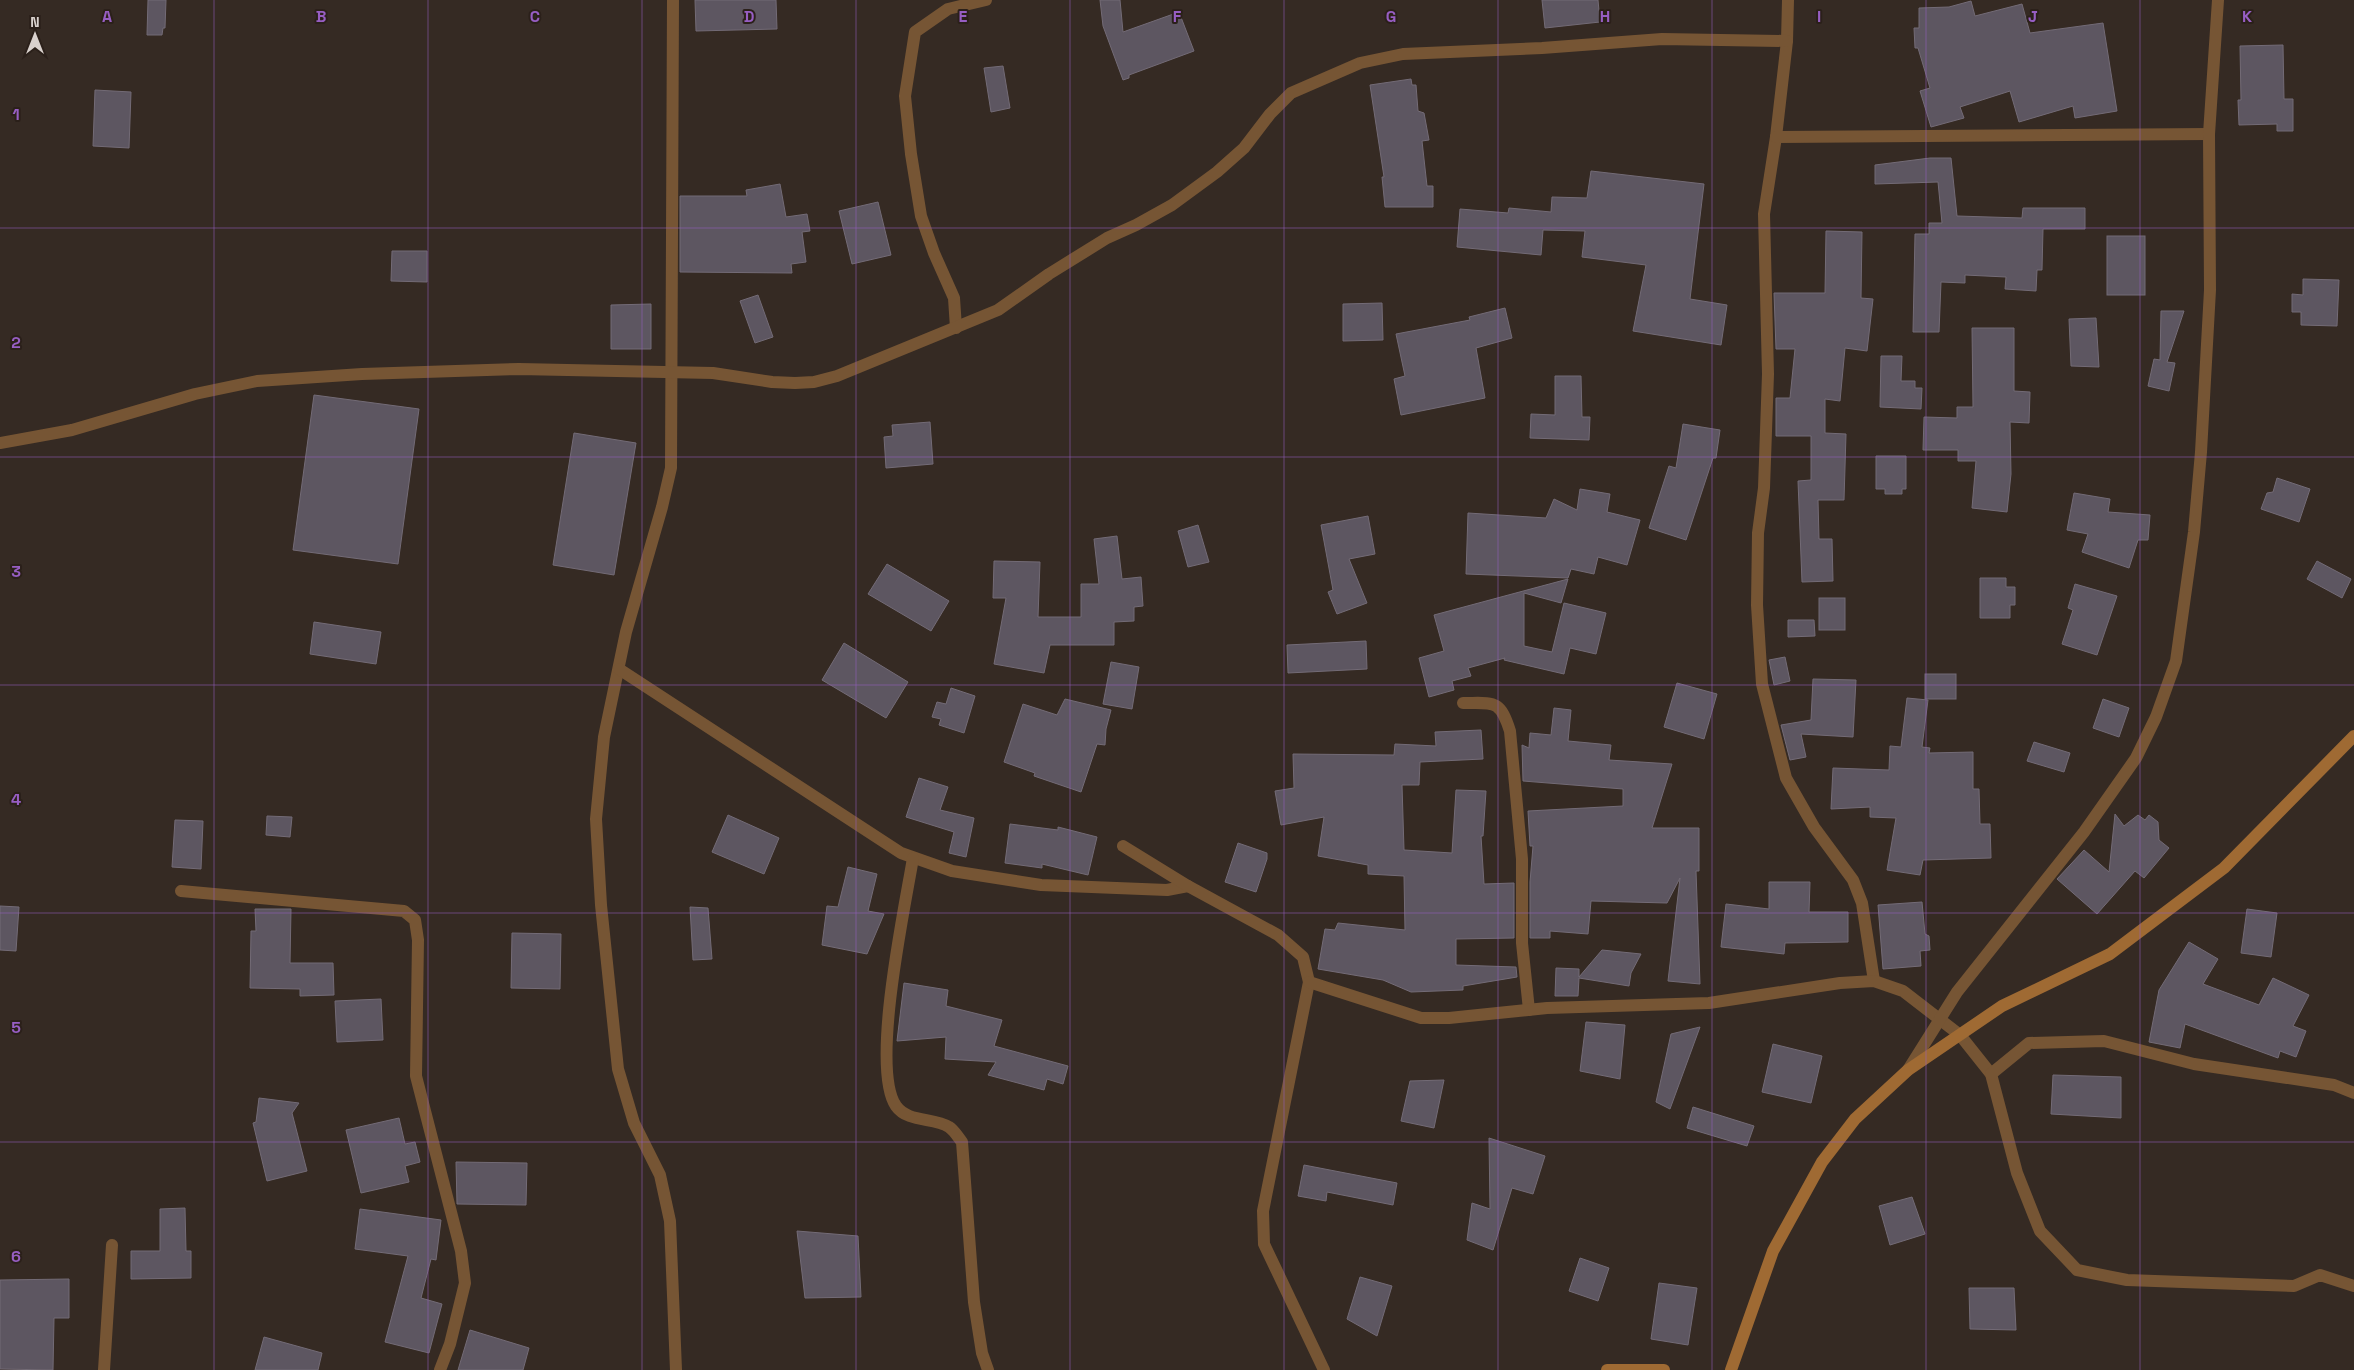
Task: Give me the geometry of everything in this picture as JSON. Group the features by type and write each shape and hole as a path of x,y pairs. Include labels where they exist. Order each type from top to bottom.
{"street":[{"path":"673,0 671,468 662,507 626,632 604,737 596,819 601,905 618,1069 634,1123 660,1175 670,1221 676,1370"},
{"path":"956,328 954,298 934,253 921,216 905,96 915,32 948,9 986,0"},
{"path":"1788,0 1787,41 1776,136 1764,214 1768,374 1764,488 1758,533 1757,606 1762,684 1786,778 1814,827 1853,880 1862,903 1874,981"},
{"path":"1908,1070 1958,992 2084,832 2136,758 2156,717 2176,661 2194,532 2201,452 2210,290 2209,134 2218,0"},
{"path":"0,443 72,430 195,394 257,381 362,374 519,369 713,373 772,382 814,382 837,376 998,310 1049,274 1107,238 1136,225 1172,205 1217,172 1244,148 1270,114 1291,93 1360,63 1403,54 1542,48 1662,39 1787,41"},
{"path":"1776,136 2209,134"},
{"path":"619,669 901,853 913,858 952,872 1041,885 1168,890 1188,886"},
{"path":"1463,703 1490,703 1504,712 1510,732 1522,860 1522,943 1528,1010"},
{"path":"1732,1370 1773,1251 1822,1162 1855,1119 1908,1070 2002,1006 2110,954 2224,868 2354,736"},
{"path":"1123,846 1188,886 1278,936 1303,957 1309,982 1263,1211 1264,1244 1324,1370"},
{"path":"913,858 888,1014 888,1088 897,1108 914,1117 949,1127 962,1142 974,1302 982,1353 988,1370"},
{"path":"181,891 404,911 415,920 418,940 416,1076 461,1251 465,1283 450,1344 440,1370"},
{"path":"1309,982 1421,1018 1449,1018 1528,1010 1710,1003 1840,983 1874,981 1903,991 1960,1035 1991,1074 2017,1173 2040,1230 2077,1270 2127,1280 2294,1286 2320,1275 2354,1286"},
{"path":"1991,1074 2029,1043 2104,1041 2194,1064 2334,1085 2354,1093"},
{"path":"104,1370 112,1245"},
{"path":"1607,1370 1664,1370"}],"building":[{"path":"148,0 166,0 165,28 163,28 162,35 147,35"},
{"path":"695,0 776,0 777,29 696,31"},
{"path":"1100,0 1120,0 1123,32 1179,12 1194,51 1129,75 1129,78 1123,80 1103,26"},
{"path":"1542,0 1598,0 1600,22 1545,28"},
{"path":"1971,1 1975,16 2022,4 2030,33 2103,23 2117,111 2075,118 2073,106 2019,122 2010,91 1960,107 1964,118 1931,127 1920,91 1930,88 1918,48 1915,48 1914,28 1919,28 1919,8 1949,7"},
{"path":"2283,45 2284,99 2293,99 2293,131 2277,131 2277,124 2239,125 2238,100 2241,100 2240,46"},
{"path":"1003,66 1010,108 991,112 984,68"},
{"path":"1411,79 1412,85 1416,85 1418,111 1424,113 1429,140 1422,141 1427,186 1433,186 1433,207 1385,207 1382,177 1384,177 1370,85"},
{"path":"95,90 131,92 129,148 93,146"},
{"path":"1930,158 1951,158 1957,216 2022,218 2023,208 2085,208 2085,229 2043,229 2042,270 2037,270 2036,291 2005,289 2006,277 1965,275 1965,283 1941,282 1939,332 1913,332 1915,234 1929,234 1929,223 1942,223 1938,182 1875,184 1875,165"},
{"path":"1591,171 1704,184 1690,299 1727,305 1721,345 1633,331 1646,265 1582,257 1585,231 1543,230 1541,255 1457,247 1460,209 1508,213 1509,208 1551,212 1552,197 1587,198"},
{"path":"780,184 786,217 807,214 810,231 802,232 806,262 791,264 792,273 680,272 680,196 747,196 746,190"},
{"path":"878,202 891,255 852,264 839,211"},
{"path":"1826,231 1862,232 1861,298 1873,299 1867,351 1845,348 1840,401 1825,399 1825,433 1846,434 1844,500 1818,500 1819,539 1832,539 1833,581 1802,582 1798,481 1811,480 1811,436 1776,436 1776,398 1790,398 1795,349 1776,349 1774,293 1825,293"},
{"path":"2107,236 2145,236 2145,295 2107,295"},
{"path":"392,251 427,251 427,282 391,281"},
{"path":"2303,279 2339,280 2337,326 2301,325 2301,312 2292,312 2292,294 2303,295"},
{"path":"758,295 773,337 755,343 740,301"},
{"path":"1382,303 1383,340 1343,341 1343,304"},
{"path":"651,304 651,349 611,349 611,305"},
{"path":"1505,308 1512,338 1476,348 1485,398 1401,415 1394,379 1405,376 1396,334 1470,320 1469,317"},
{"path":"2161,311 2184,311 2167,362 2175,363 2169,391 2148,386 2154,359 2160,360"},
{"path":"2096,318 2099,367 2071,366 2069,319"},
{"path":"1972,328 2014,328 2014,391 2030,392 2029,423 2010,422 2011,474 2007,512 1972,508 1976,461 1958,461 1958,450 1923,450 1924,417 1957,418 1957,407 1973,407"},
{"path":"1881,356 1902,356 1901,381 1915,381 1915,388 1922,388 1921,409 1880,407"},
{"path":"1555,376 1581,376 1582,417 1590,417 1589,440 1530,438 1531,414 1555,415"},
{"path":"314,395 419,409 398,564 293,550"},
{"path":"930,422 933,464 886,468 884,437 893,436 892,425"},
{"path":"1683,424 1720,430 1716,458 1713,458 1686,540 1649,528 1669,466 1676,468"},
{"path":"574,433 636,443 614,575 553,565"},
{"path":"1876,456 1906,456 1906,489 1902,489 1902,494 1885,494 1885,489 1876,489"},
{"path":"2277,478 2310,489 2299,522 2261,509 2267,493 2273,492"},
{"path":"1580,489 1610,494 1607,512 1640,520 1627,565 1598,557 1594,574 1571,569 1568,578 1466,574 1468,513 1546,518 1554,499 1577,510"},
{"path":"2074,493 2110,499 2108,512 2150,515 2148,540 2138,540 2129,568 2082,552 2088,534 2067,530"},
{"path":"1368,516 1375,554 1349,559 1367,603 1337,614 1328,592 1333,590 1321,525"},
{"path":"1198,525 1209,562 1188,567 1178,531"},
{"path":"1117,536 1122,579 1141,577 1143,606 1134,607 1134,621 1114,622 1114,645 1050,645 1044,673 994,664 1006,598 993,598 994,561 1040,562 1038,617 1081,617 1081,584 1099,584 1094,539"},
{"path":"2317,561 2351,579 2342,598 2307,579"},
{"path":"887,564 949,601 931,631 868,594"},
{"path":"1980,578 2006,578 2006,587 2015,587 2015,605 2010,605 2010,618 1980,618"},
{"path":"1568,579 1561,603 1524,593 1524,646 1552,652 1564,603 1606,613 1596,654 1570,648 1564,674 1504,660 1505,658 1468,668 1471,676 1452,681 1454,690 1429,697 1419,658 1444,651 1434,615"},
{"path":"2075,584 2117,596 2097,655 2062,644 2073,610 2068,608"},
{"path":"1819,598 1845,598 1845,630 1819,630"},
{"path":"1788,620 1814,620 1815,636 1788,637"},
{"path":"314,622 381,632 376,664 310,654"},
{"path":"1366,641 1367,669 1288,673 1287,645"},
{"path":"844,643 908,682 886,718 822,680"},
{"path":"1785,657 1790,681 1774,685 1769,660"},
{"path":"1111,662 1139,667 1132,709 1103,704"},
{"path":"1925,674 1956,674 1956,699 1925,699"},
{"path":"1813,679 1856,680 1853,737 1801,734 1806,757 1790,760 1781,725 1811,720"},
{"path":"1677,683 1717,694 1704,739 1664,727"},
{"path":"951,688 975,696 964,733 939,725 941,719 932,717 937,702 946,704"},
{"path":"1907,698 1928,700 1922,747 1930,748 1929,753 1973,752 1973,789 1979,789 1980,824 1990,824 1991,858 1923,860 1920,875 1887,870 1896,818 1870,817 1870,807 1831,809 1833,768 1889,770 1890,746 1901,747"},
{"path":"1065,699 1111,710 1106,729 1105,745 1097,744 1081,792 1034,776 1035,773 1004,762 1023,704 1057,715"},
{"path":"2103,699 2129,708 2119,737 2093,728"},
{"path":"1554,708 1571,710 1568,741 1611,745 1609,760 1672,764 1652,828 1699,828 1699,871 1696,871 1700,984 1668,981 1680,878 1667,903 1591,901 1588,934 1550,931 1550,938 1530,938 1530,882 1533,846 1530,846 1528,811 1623,806 1623,789 1523,781 1522,745 1529,748 1530,733 1551,735"},
{"path":"1481,730 1483,759 1420,762 1419,785 1402,785 1404,850 1452,853 1456,790 1486,791 1483,836 1481,836 1484,884 1514,883 1514,938 1456,939 1456,965 1516,967 1517,977 1463,986 1463,990 1411,992 1383,980 1318,969 1325,929 1335,930 1338,923 1405,930 1404,876 1368,874 1368,865 1318,856 1324,817 1281,825 1275,791 1294,788 1293,754 1394,755 1395,744 1436,746 1435,732"},
{"path":"2034,742 2070,753 2064,772 2027,761"},
{"path":"919,778 948,787 940,810 974,818 966,857 949,853 954,832 906,817"},
{"path":"2115,814 2124,826 2138,815 2145,820 2149,815 2158,822 2159,840 2169,848 2144,878 2135,871 2097,914 2057,879 2084,850 2109,872"},
{"path":"728,815 779,838 764,874 712,852"},
{"path":"267,816 292,817 290,837 266,835"},
{"path":"175,820 203,821 201,869 172,867"},
{"path":"1010,824 1058,830 1058,827 1097,837 1088,875 1042,864 1042,868 1005,863"},
{"path":"1238,843 1267,853 1267,859 1256,892 1225,882"},
{"path":"848,867 877,874 868,911 884,914 867,954 822,945 827,906 838,907"},
{"path":"1769,882 1810,882 1809,912 1848,912 1848,942 1785,943 1784,954 1721,947 1726,904 1769,909"},
{"path":"1922,902 1925,934 1929,936 1930,950 1920,951 1921,966 1883,969 1878,905"},
{"path":"0,906 19,907 16,951 0,950"},
{"path":"690,907 708,908 712,959 693,960"},
{"path":"255,909 291,909 290,963 333,963 334,995 300,996 300,989 250,988 251,931 256,931"},
{"path":"2247,909 2277,913 2271,957 2241,953"},
{"path":"512,933 561,934 560,989 511,988"},
{"path":"2189,942 2218,959 2203,984 2259,1005 2273,978 2309,995 2293,1026 2306,1031 2296,1057 2280,1051 2278,1058 2185,1024 2180,1048 2149,1042 2159,990"},
{"path":"1602,950 1641,954 1631,973 1629,986 1579,978 1578,996 1555,996 1556,968 1579,969 1579,977"},
{"path":"904,983 948,990 946,1006 1002,1020 994,1046 1068,1066 1063,1084 1047,1079 1044,1090 988,1075 996,1062 945,1059 946,1037 897,1041"},
{"path":"381,999 383,1040 337,1042 335,1001"},
{"path":"1586,1022 1625,1025 1620,1079 1580,1071"},
{"path":"1700,1027 1670,1109 1656,1102 1671,1034"},
{"path":"1773,1044 1822,1056 1811,1103 1762,1092"},
{"path":"2053,1075 2121,1077 2121,1118 2051,1114"},
{"path":"1444,1080 1434,1128 1401,1121 1410,1081"},
{"path":"259,1098 299,1103 292,1113 307,1171 267,1181 253,1123 256,1122"},
{"path":"1693,1107 1754,1126 1747,1146 1687,1128"},
{"path":"399,1118 405,1144 415,1142 420,1162 405,1166 409,1182 361,1193 346,1130"},
{"path":"1489,1138 1545,1156 1533,1194 1512,1188 1493,1250 1467,1240 1472,1203 1490,1209"},
{"path":"456,1162 527,1163 526,1205 457,1204"},
{"path":"1304,1165 1397,1183 1393,1205 1327,1192 1326,1201 1298,1196"},
{"path":"1912,1197 1925,1234 1890,1245 1879,1206"},
{"path":"185,1208 186,1251 191,1251 191,1278 131,1279 131,1251 160,1251 160,1209"},
{"path":"360,1209 441,1220 436,1260 431,1259 421,1298 442,1304 429,1353 385,1342 408,1256 355,1249"},
{"path":"797,1231 858,1236 861,1297 805,1298"},
{"path":"1580,1258 1609,1268 1598,1301 1569,1291"},
{"path":"1360,1277 1392,1286 1377,1336 1347,1319"},
{"path":"69,1279 69,1318 54,1318 53,1370 0,1369 0,1280"},
{"path":"1659,1283 1697,1288 1688,1345 1651,1339"},
{"path":"1969,1288 2014,1288 2016,1330 1970,1329"},
{"path":"470,1330 529,1348 523,1370 458,1370"},
{"path":"264,1337 322,1353 318,1370 255,1370"}]}
